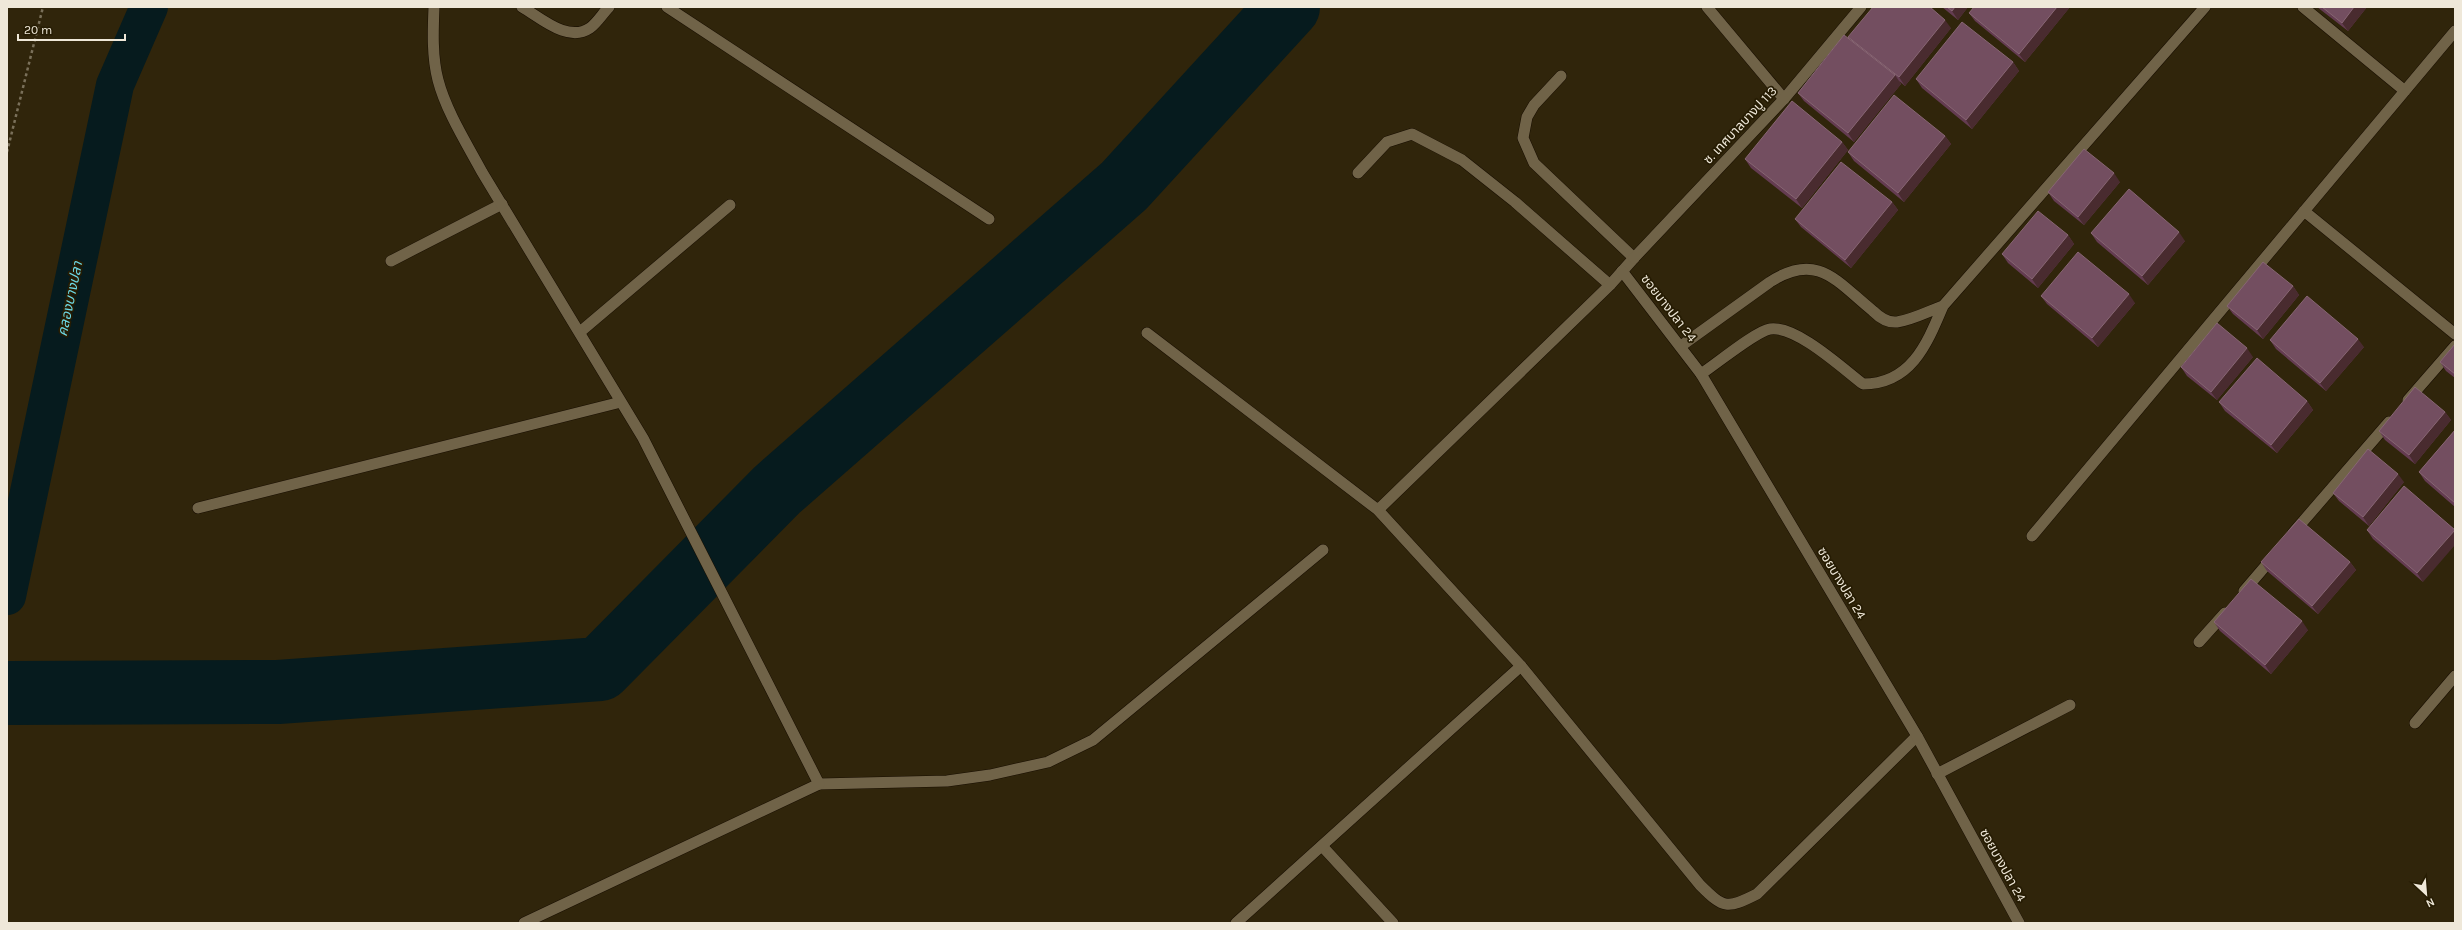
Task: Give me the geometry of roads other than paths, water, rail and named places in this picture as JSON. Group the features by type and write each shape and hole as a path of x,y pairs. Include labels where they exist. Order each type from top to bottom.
{"street":[{"path":"434,7 432,40 438,81 458,128 620,402 643,438 677,501 818,784"},
{"path":"522,7 566,33 577,34 590,28 609,7"},
{"path":"667,7 989,219"},
{"path":"1707,7 1784,99"},
{"name":"ซ. เทศบาลบางปู 113","path":"1378,510 1610,285 1784,99 1861,7"},
{"path":"1701,374 1769,329 1785,329 1802,338 1863,384 1875,384 1890,380 1911,365 1927,345 1943,306 2205,7"},
{"path":"2303,7 2405,91"},
{"path":"2032,536 2455,31"},
{"path":"1561,76 1534,105 1527,117 1523,138 1534,163 1634,258"},
{"path":"1358,174 1387,142 1412,134 1462,160 1515,202 1610,285"},
{"path":"392,262 502,204"},
{"path":"580,332 730,205"},
{"path":"2304,211 2455,334"},
{"path":"1681,346 1779,276 1799,270 1815,269 1829,274 1883,320 1896,322 1943,306"},
{"name":"ซอยบางปลา 24","path":"1622,271 1701,374 1917,736 2019,923"},
{"path":"1147,333 1378,510 1521,666 1700,885 1718,903 1735,904 1757,894 1917,736"},
{"path":"2199,642 2455,346"},
{"path":"198,508 620,402"},
{"path":"524,923 818,784 947,781 990,775 1048,762 1093,740 1323,550"},
{"path":"1236,923 1521,666"},
{"path":"2415,723 2455,676"},
{"path":"1937,774 2070,705"},
{"path":"1322,846 1393,923"}],"waterway":[{"name":"คลองบางปลา","path":"7,596 115,85 149,7"},
{"path":"7,693 278,692 600,669 777,490 1124,186 1288,7"}]}
